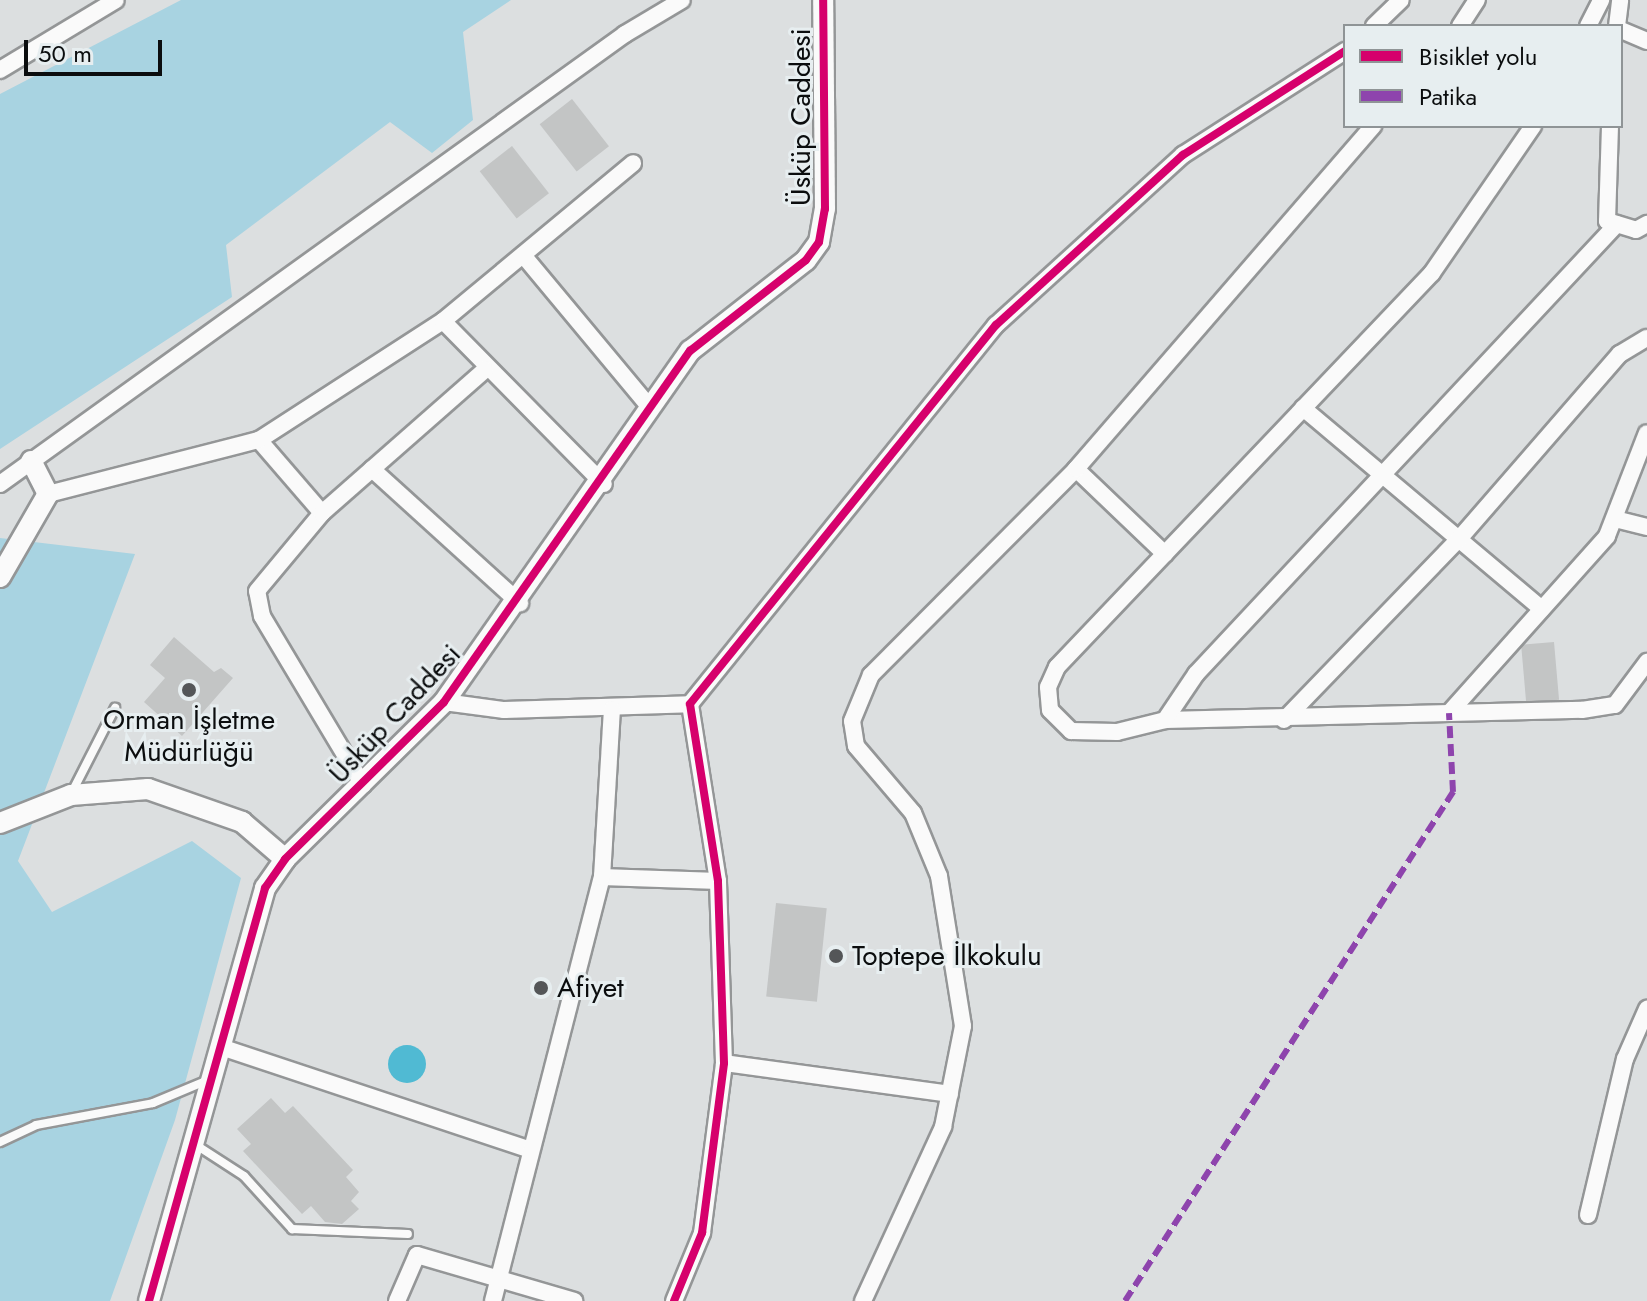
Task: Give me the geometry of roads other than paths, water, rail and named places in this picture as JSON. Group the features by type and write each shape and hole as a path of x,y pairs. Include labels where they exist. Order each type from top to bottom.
{"street":[{"path":"0,70 116,0"},
{"path":"0,484 625,34 682,0"},
{"name":"Üsküp Caddesi","path":"149,1301 265,888 285,859 444,702 520,603 604,484 647,404 730,313 777,284 819,242 825,209 823,0"},
{"path":"1376,24 1401,0"},
{"path":"1461,24 1477,0"},
{"path":"1589,24 1601,0"},
{"path":"1619,24 1620,0"},
{"path":"1623,30 1647,41"},
{"path":"444,702 612,709 690,704 996,325 1183,155 1343,52"},
{"path":"863,1301 943,1127 963,1026 939,876 913,813 856,746 852,721 871,675 1076,469 1371,128"},
{"path":"1532,128 1432,273 1057,667 1048,687 1050,710 1071,731 1117,732 1165,720 1284,720 1615,705 1647,662"},
{"path":"1610,128 1607,221 1636,230 1647,224"},
{"path":"0,577 48,494 259,440 443,321 633,163"},
{"path":"1165,720 1196,674 1379,473 1617,224"},
{"path":"523,255 647,404"},
{"path":"443,321 485,370 604,484"},
{"path":"1284,720 1459,539 1620,354 1647,338"},
{"path":"363,785 262,616 257,591 322,513 485,370"},
{"path":"1303,408 1542,609"},
{"path":"1449,713 1542,609 1615,519 1647,433"},
{"path":"259,440 322,513"},
{"path":"31,461 48,494"},
{"path":"372,469 520,603"},
{"path":"1076,469 1165,554"},
{"path":"1615,519 1647,527"},
{"path":"674,1301 702,1233 724,1063 718,881 690,704"},
{"path":"493,1301 602,877 612,709"},
{"path":"0,823 71,795 148,789 242,822 285,859"},
{"path":"602,877 718,881"},
{"path":"1588,1215 1625,1059 1647,1009"},
{"path":"221,1047 530,1150"},
{"path":"724,1063 950,1094"},
{"path":"397,1301 417,1255 574,1301"}],"lane":[{"path":"71,795 115,708"},
{"path":"0,1142 36,1125 153,1103 209,1080"},
{"path":"192,1143 244,1176 292,1229 408,1234"}],"water":[{"path":"407,1045 421,1050 426,1064 421,1078 407,1083 393,1078 388,1064 393,1050"}],"place":[{"name":"Orman İşletme Müdürlüğü","path":"189,690"},
{"name":"Toptepe İlkokulu","path":"836,956"},
{"name":"Afiyet","path":"541,988"}]}
